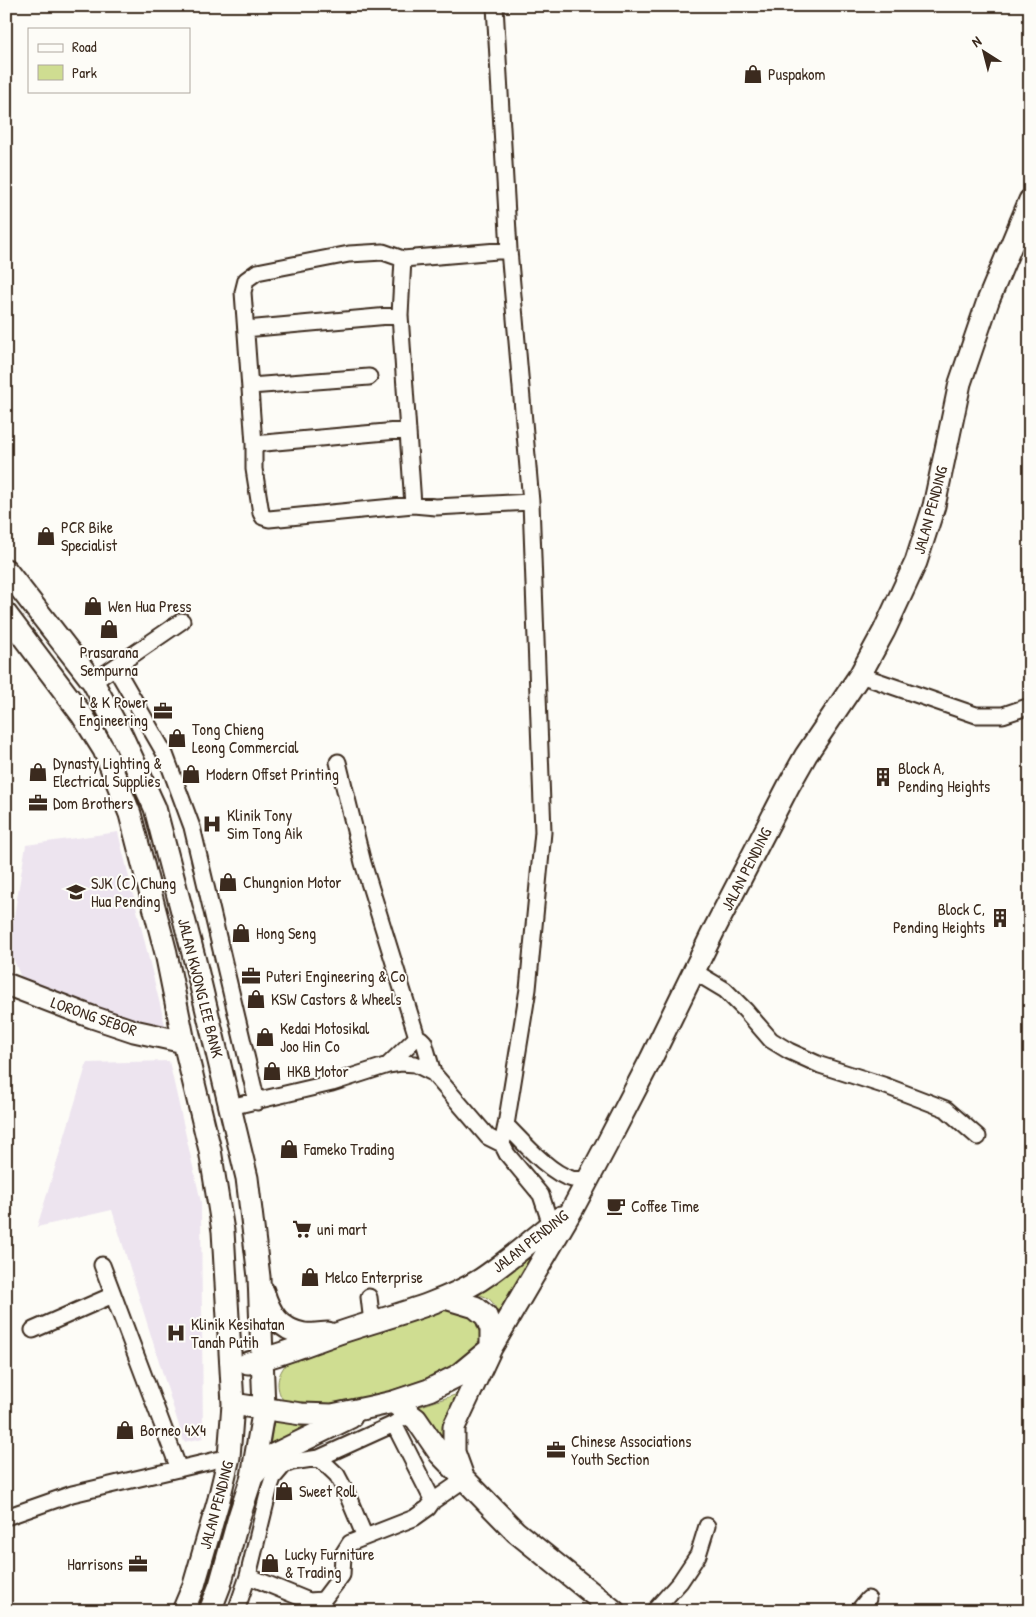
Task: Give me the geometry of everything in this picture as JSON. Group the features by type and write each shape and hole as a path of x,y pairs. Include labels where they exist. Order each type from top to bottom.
{"street":[{"path":"495,6 509,250 531,502 542,844 528,989 502,1144"},
{"name":"JALAN PENDING","path":"183,1611 194,1585 229,1457 233,1404 232,1366 277,1356 445,1298 479,1280 516,1254 573,1208 651,1059 715,928 789,785 806,755 860,675 884,631 916,562 934,506 960,383 988,301 1030,200"},
{"path":"509,250 403,259 383,252 349,254 257,272 246,280 243,292 255,477 261,513 263,517 269,519 413,505 436,507 531,502"},
{"path":"403,259 400,315 413,505"},
{"path":"246,329 400,315"},
{"path":"250,386 370,377"},
{"path":"254,444 408,430"},
{"name":"JALAN KWONG LEE BANK","path":"6,570 93,682 122,736 155,808 194,957 246,1178 259,1276 261,1360"},
{"name":"JALAN KWONG LEE BANK","path":"6,614 82,715 104,750 130,814 166,953 184,1042 210,1150 223,1231 232,1366"},
{"path":"93,682 182,621"},
{"path":"115,667 165,754 192,827 257,1102"},
{"path":"860,675 976,715 1003,714 1030,706"},
{"path":"338,762 366,872 417,1037 424,1042 433,1073"},
{"path":"695,972 725,990 771,1040 789,1051 820,1065 886,1086 946,1109 978,1136"},
{"name":"LORONG SEBOR","path":"6,984 134,1031 184,1042"},
{"path":"388,1065 417,1037"},
{"path":"230,1107 332,1083 388,1065 415,1064 433,1073 488,1137 502,1144 507,1154 541,1195 550,1225"},
{"path":"506,1124 525,1145 555,1171 572,1180 588,1179"},
{"path":"464,1478 454,1452 454,1427 491,1348 573,1208"},
{"path":"102,1265 179,1469"},
{"path":"259,1276 266,1301 274,1317 284,1326 305,1334 345,1331"},
{"path":"33,1330 113,1295"},
{"path":"369,1297 372,1323"},
{"path":"445,1298 475,1306 486,1316 491,1329 491,1348"},
{"path":"236,1611 250,1568 273,1478 284,1465 319,1458 399,1413 429,1390 457,1376 491,1348"},
{"name":"JALAN PENDING","path":"210,1611 229,1557 239,1517 252,1478 264,1408 261,1360"},
{"path":"233,1404 301,1414 332,1415 371,1408 399,1413 416,1419 440,1454 516,1532 614,1611"},
{"path":"252,1478 269,1457 288,1446 371,1408"},
{"path":"399,1413 434,1501"},
{"path":"7,1518 72,1494 229,1457"},
{"path":"319,1458 337,1475 365,1537"},
{"path":"229,1557 250,1568 307,1606 322,1600 342,1575 343,1554 350,1543 414,1518 464,1478"},
{"path":"654,1611 680,1582 698,1555 707,1526"}],"shaded area":[{"name":"SJK (C) Chung Hua Pending","path":"118,832 165,1025 116,1025 22,980 12,956 10,940 26,845"},
{"name":"Klinik Kesihatan Tanah Putih","path":"169,1061 201,1202 203,1438 184,1442 112,1210 37,1227 87,1063"}],"green space":[{"path":"541,1244 498,1313 491,1300 477,1294"},
{"path":"454,1308 466,1312 474,1318 479,1326 482,1339 469,1357 439,1374 372,1397 328,1404 300,1405 285,1403 282,1398 278,1383 280,1374 286,1364 413,1319"},
{"path":"461,1393 443,1447 415,1408"},
{"path":"274,1420 316,1428 270,1446"}],"place":[{"name":"Puspakom","path":"753,74"},
{"name":"PCR Bike Specialist","path":"46,536"},
{"name":"Wen Hua Press","path":"93,606"},
{"name":"Prasarana Sempurna","path":"109,629"},
{"name":"L & K Power Engineering","path":"163,711"},
{"name":"Tong Chieng Leong Commercial","path":"177,738"},
{"name":"Dynasty Lighting & Electrical Supplies","path":"38,772"},
{"name":"Modern Offset Printing","path":"191,774"},
{"name":"Block A, Pending Heights","path":"883,777"},
{"name":"Dom Brothers","path":"38,803"},
{"name":"Klinik Tony Sim Tong Aik","path":"212,824"},
{"name":"Chungnion Motor","path":"228,882"},
{"name":"SJK (C) Chung Hua Pending","path":"76,892"},
{"name":"Block C, Pending Heights","path":"1000,918"},
{"name":"Hong Seng","path":"241,933"},
{"name":"Puteri Engineering & Co","path":"251,976"},
{"name":"KSW Castors & Wheels","path":"256,999"},
{"name":"Kedai Motosikal Joo Hin Co","path":"265,1037"},
{"name":"HKB Motor","path":"272,1071"},
{"name":"Fameko Trading","path":"289,1149"},
{"name":"Coffee Time","path":"616,1206"},
{"name":"uni mart","path":"302,1229"},
{"name":"Melco Enterprise","path":"310,1277"},
{"name":"Klinik Kesihatan Tanah Putih","path":"176,1333"},
{"name":"Borneo 4X4","path":"125,1430"},
{"name":"Chinese Associations Youth Section","path":"556,1450"},
{"name":"Sweet Roll","path":"284,1491"},
{"name":"Lucky Furniture & Trading","path":"270,1563"},
{"name":"Harrisons","path":"138,1564"}]}
